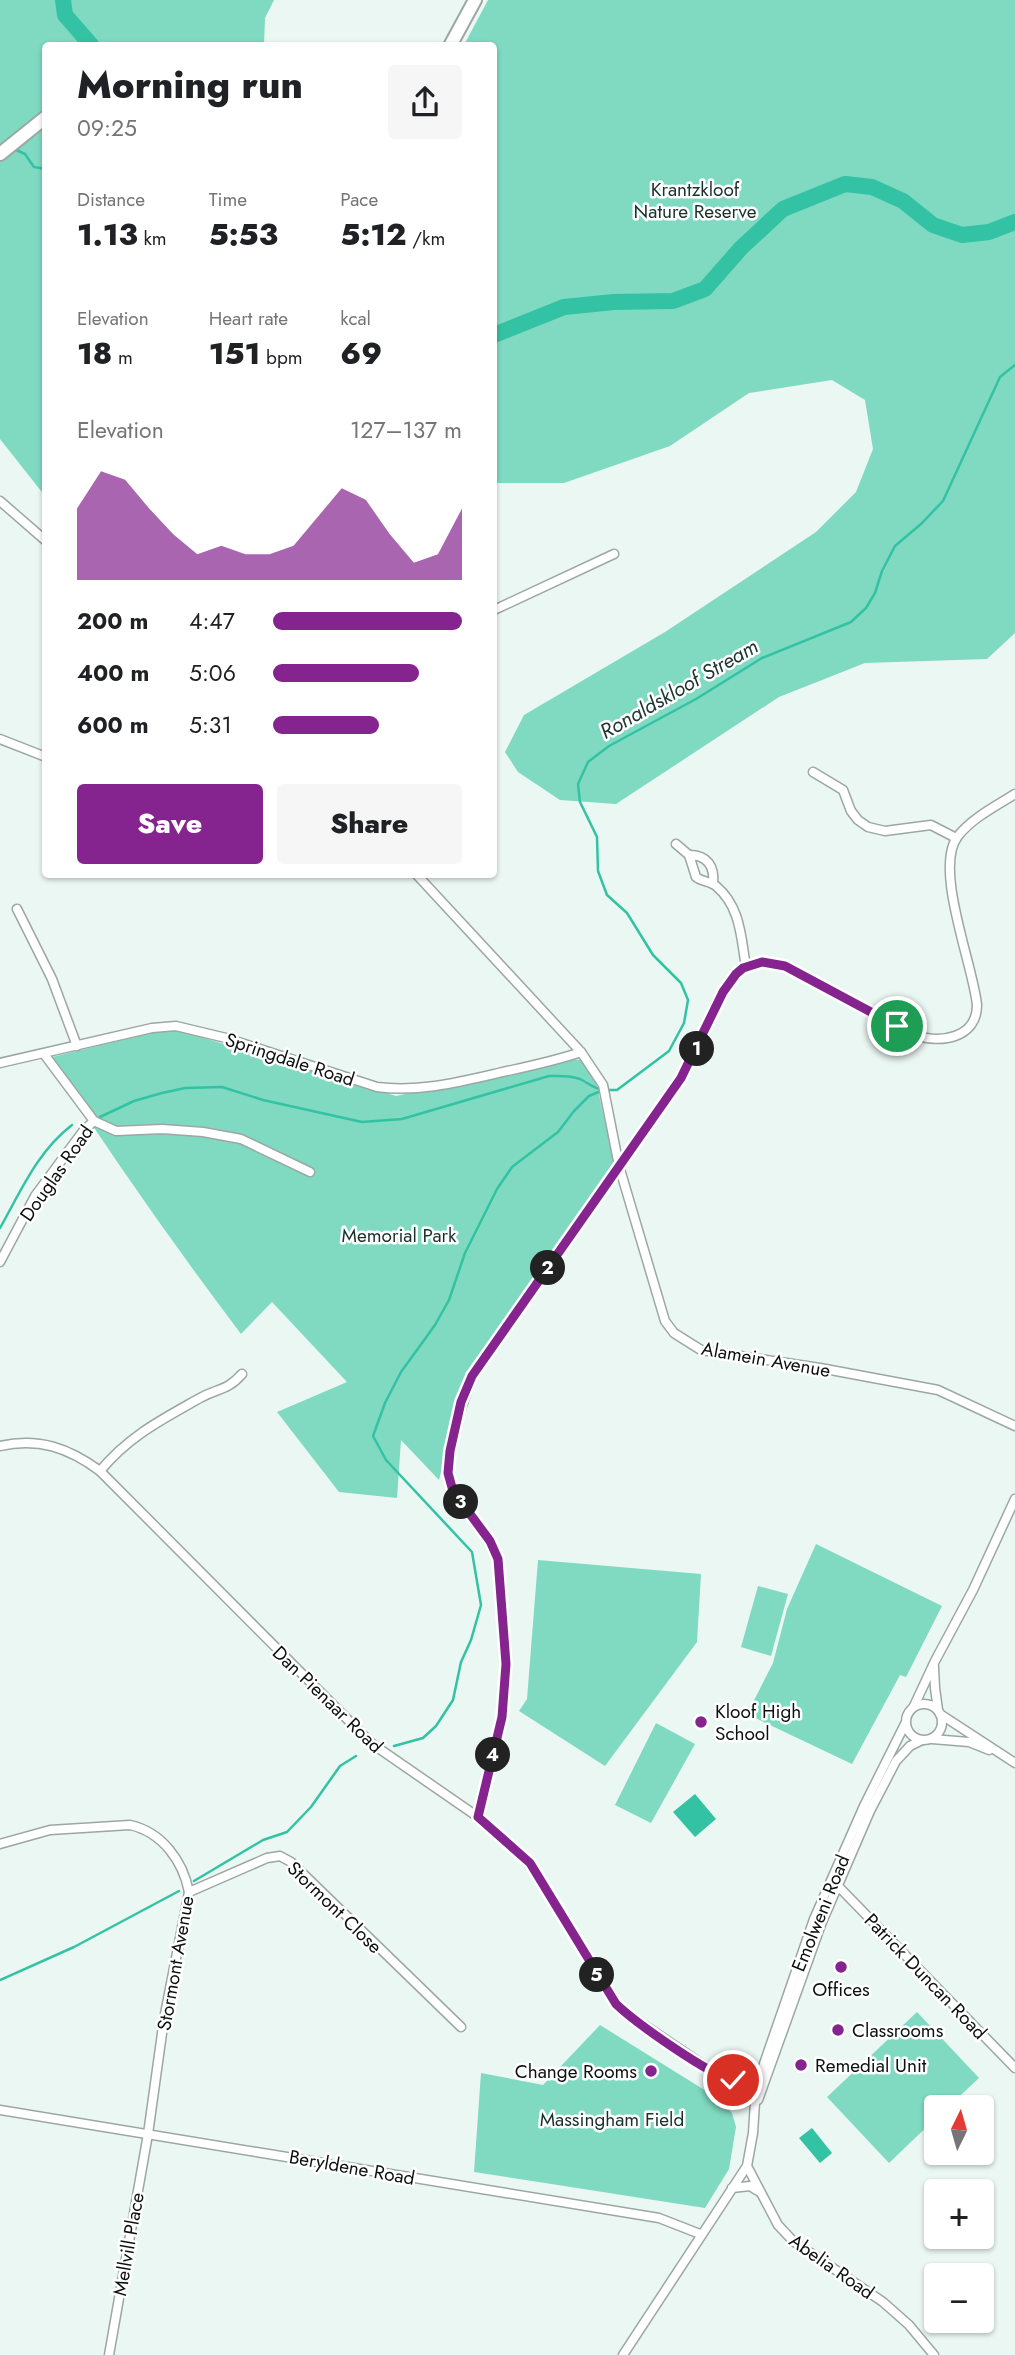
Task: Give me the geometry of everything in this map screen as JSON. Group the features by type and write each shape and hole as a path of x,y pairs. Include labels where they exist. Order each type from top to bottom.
{"main road":[{"path":"452,42 475,0"},
{"path":"7,150 42,120"}],"street":[{"path":"0,501 42,538"},
{"path":"497,609 614,554"},
{"path":"0,739 42,755"},
{"path":"813,772 843,790 851,811 869,827 885,831 931,825 957,838"},
{"path":"478,1817 504,1707 506,1664 500,1572 490,1541 453,1491 448,1473 461,1402 472,1376 685,1071 729,982 746,967 762,962 785,966 914,1035 943,1040 957,1037 973,1021 976,1005 949,877 951,850 957,838 970,824 1015,794"},
{"path":"676,844 689,855 696,877 713,884 723,893 742,931 746,967"},
{"path":"689,855 698,855 708,861 713,871 713,884"},
{"name":"Alamein Avenue","path":"420,878 596,1071 604,1090 619,1166 664,1321 674,1333 701,1350 820,1368 937,1390 1015,1426"},
{"path":"17,909 52,979 77,1045"},
{"name":"Springdale Road","path":"0,1063 152,1028 176,1026 226,1038 377,1087 396,1089 444,1085 581,1052"},
{"name":"Douglas Road","path":"0,1262 35,1196 84,1130 94,1121 44,1054"},
{"path":"94,1121 116,1130 203,1132 240,1139 310,1172"},
{"path":"100,1471 119,1449 137,1434 208,1394 231,1386 242,1374"},
{"name":"Dan Pienaar Road","path":"0,1446 34,1442 56,1446 79,1455 100,1471 371,1743 478,1817 530,1863 616,2004 649,2030 723,2078 757,2096"},
{"path":"998,1753 969,1742 913,1737 905,1724 908,1712 914,1706 973,1590 1015,1499"},
{"path":"927,1739 940,1729 934,1681 935,1661"},
{"path":"914,1706 930,1704 1015,1763"},
{"name":"Emolweni Road","path":"623,2355 747,2165 761,2070 814,1919 864,1806 905,1724"},
{"name":"Emolweni Road","path":"757,2096 832,1896 870,1811 896,1761 905,1751 927,1739"},
{"name":"Stormont Avenue","path":"0,1844 50,1830 117,1825 141,1827 175,1856 186,1875 189,1892 164,2019 148,2134"},
{"name":"Stormont Close","path":"189,1892 267,1858 280,1856 290,1861 461,2027"},
{"name":"Patrick Duncan Road","path":"837,1885 1015,2068"},
{"path":"832,1896 856,1904"},
{"path":"723,2078 741,2081 756,2076 761,2070"},
{"name":"Beryldene Road","path":"0,2110 660,2218 700,2235"},
{"name":"Mellvill Place","path":"109,2355 148,2134"},
{"name":"Abelia Road","path":"747,2165 778,2225 793,2241 883,2302 909,2325 934,2355"},
{"path":"732,2188 750,2186 760,2192"}],"green space":[{"path":"0,0 274,0 265,18 264,42 42,42 42,492 0,439"},
{"name":"Krantzkloof Nature Reserve","path":"488,0 1015,0 1015,633 987,659 865,663 779,697 616,804 560,800 518,772 505,752 524,715 665,632 816,532 856,492 873,449 865,400 832,380 749,393 670,446 564,483 497,483 497,42 466,42"},
{"name":"Memorial Park","path":"171,1028 396,1096 569,1059 592,1064 615,1166 461,1388 439,1480 401,1440 397,1498 339,1492 277,1412 347,1382 272,1302 241,1334 142,1198 48,1058"},
{"path":"816,1544 942,1606 906,1677 900,1675 852,1764 747,1714 773,1663 787,1609"},
{"path":"538,1560 701,1574 697,1642 605,1766 519,1711 527,1699"},
{"path":"758,1586 788,1594 771,1656 741,1647"},
{"path":"656,1723 695,1744 651,1823 615,1805"},
{"path":"917,2012 979,2078 961,2095 924,2095 924,2129 889,2163 827,2097"},
{"name":"Massingham Field","path":"600,2025 719,2099 732,2113 736,2127 729,2169 705,2208 474,2172 481,2073 543,2085"}],"shaded area":[{"path":"695,1794 716,1819 695,1837 673,1812"},
{"path":"812,2128 832,2153 820,2163 799,2138"}],"waterway":[{"path":"63,0 65,15 89,42"},
{"path":"12,148 25,154 34,167 42,168"},
{"path":"497,334 564,307 614,302 673,301 705,289 741,248 783,209 845,184 872,187 903,201 933,225 962,235 989,232 1015,222"},
{"name":"Ronaldskloof Stream","path":"608,1090 617,1090 669,1051 684,1023 688,1000 681,983 653,955 627,913 607,895 598,871 597,837 580,802 578,784 588,762 609,746 696,699 762,658 851,622 866,608 875,593 882,571 895,546 943,501 1000,377 1015,365"},
{"path":"100,1117 134,1101 185,1088 222,1087 263,1100 362,1122 402,1119 549,1076 580,1079 603,1090"},
{"name":"Ronaldskloof Stream","path":"394,1746 423,1738 436,1726 453,1700 461,1662 471,1640 481,1605 472,1552 386,1460 373,1436 385,1403 401,1372 435,1325 449,1300 465,1253 497,1189 512,1167 558,1132 589,1096 601,1091"},
{"path":"0,1228 39,1160 72,1125"},
{"name":"Ronaldskloof Stream","path":"194,1881 263,1840 287,1832 311,1807 340,1766 356,1756"},
{"name":"Ronaldskloof Stream","path":"0,1980 74,1947 179,1891"}],"place":[{"name":"Kloof High School","path":"701,1722"},
{"name":"Offices","path":"841,1967"},
{"name":"Classrooms","path":"838,2030"},
{"name":"Remedial Unit","path":"801,2065"},
{"name":"Change Rooms","path":"651,2071"}],"route":[{"path":"733,2080 715,2073 630,2017 616,2004 530,1863 478,1817 504,1707 506,1664 500,1572 490,1541 453,1491 448,1462 461,1402 472,1376 681,1078 723,992 736,974 743,968 762,962 785,966 897,1026"}]}
